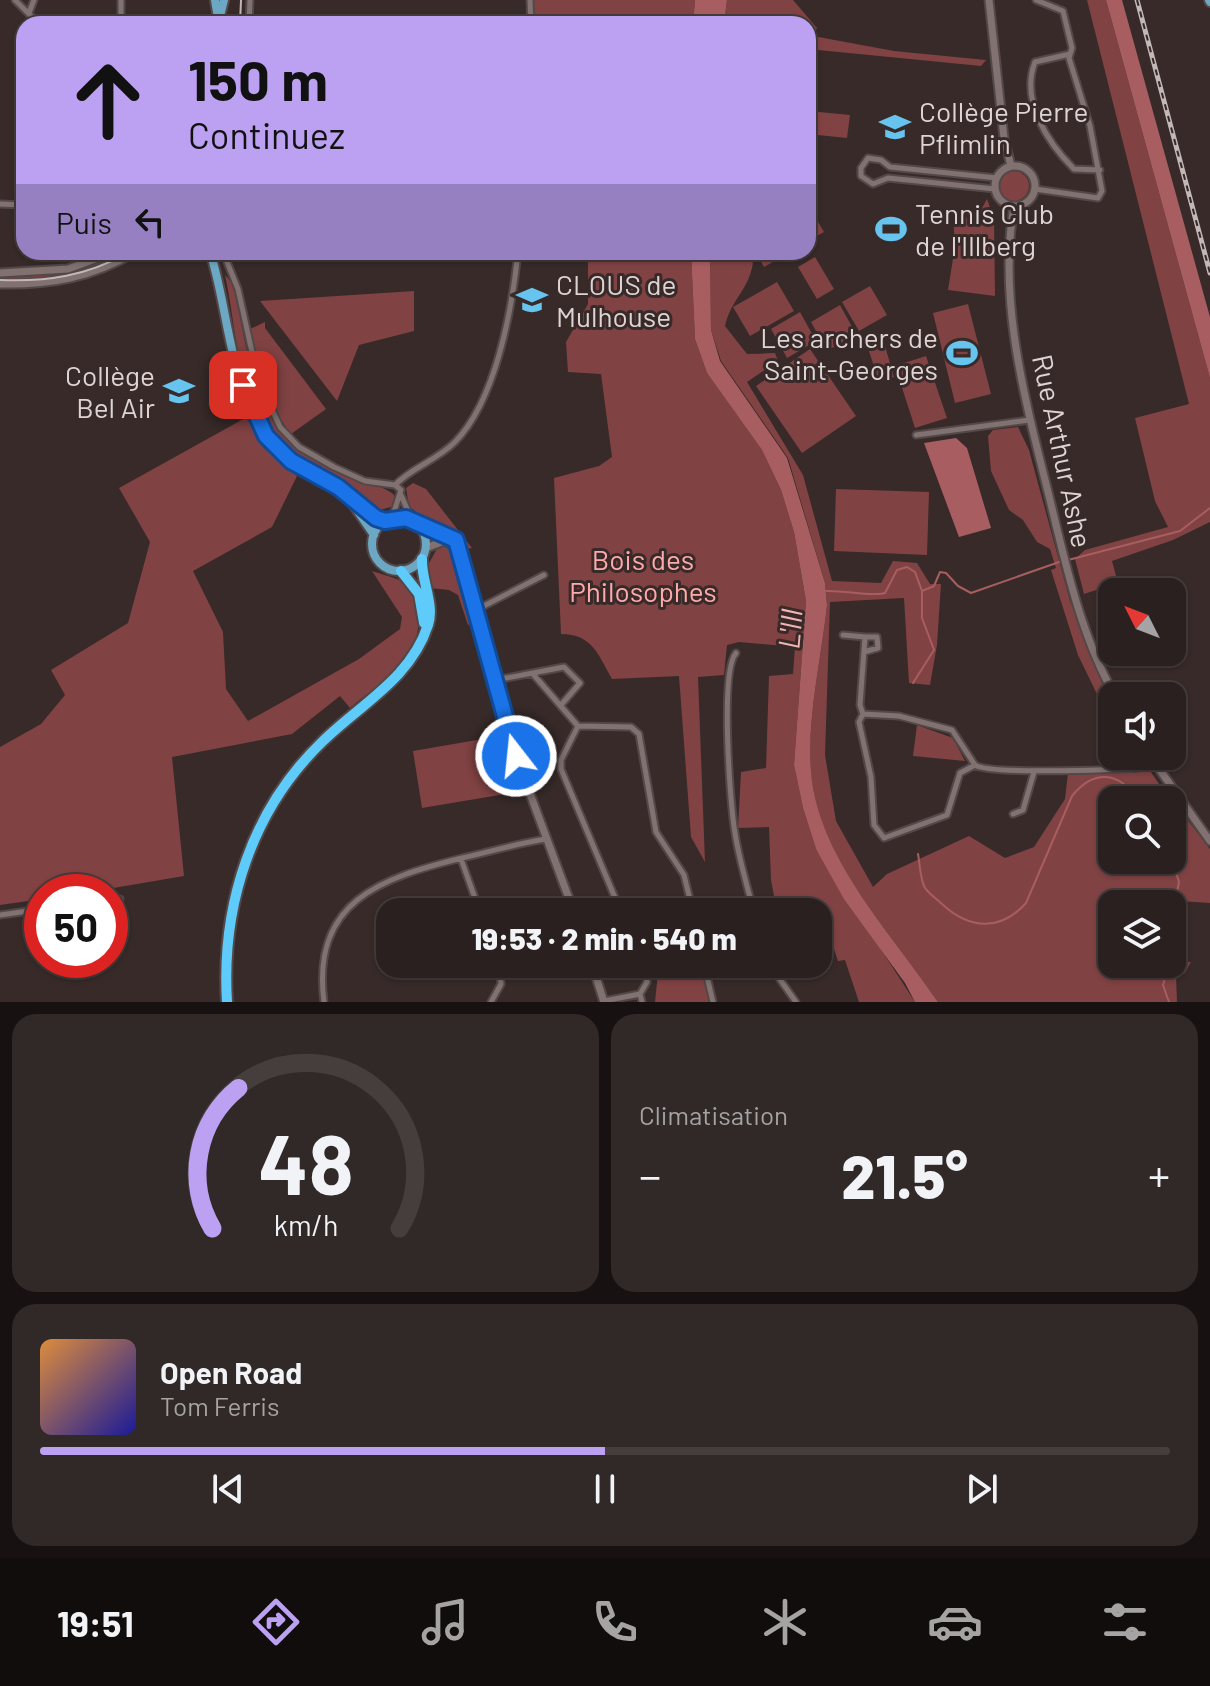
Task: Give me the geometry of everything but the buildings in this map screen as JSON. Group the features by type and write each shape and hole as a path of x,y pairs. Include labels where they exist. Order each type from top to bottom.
{"highway":[{"path":"227,1002 226,955 233,903 262,822 289,779 322,741 411,662 430,617 424,554"},
{"path":"401,571 419,594 424,633"}],"main road":[{"path":"989,0 1004,138 1011,166"},
{"path":"1011,166 1027,170 1035,189 1027,202 1014,206 1000,200 995,189 997,178 1011,166"},
{"name":"Rue Arthur Ashe","path":"1014,206 1009,231 1010,269 1016,333 1030,420 1066,567 1089,639 1109,682"},
{"path":"0,273 68,269 92,260"},
{"path":"0,284 66,281 119,260"},
{"path":"212,260 239,373 255,416 273,444 300,467 389,520 412,520 420,528 456,540 516,756 569,898"},
{"path":"348,497 374,535"},
{"path":"389,520 374,535 372,546 376,559 388,569 401,571 436,542 448,542 463,567"},
{"path":"420,528 424,554"},
{"path":"1159,770 1210,841"},
{"path":"596,978 604,1002"}],"street":[{"path":"15,0 32,16"},
{"path":"29,13 34,0"},
{"path":"1035,189 1098,198 1102,191 1100,170 1070,54 1072,48 1063,11 1036,0"},
{"path":"1070,54 1035,62 1033,100 1042,128 1059,154 1074,169 1100,170"},
{"path":"995,189 888,178 873,184 861,176 861,168 868,158 875,158 890,167 997,178"},
{"path":"226,260 238,289 244,324 267,405 293,442 358,478 395,485 412,520"},
{"path":"395,485 456,441 481,406 496,359 516,260"},
{"path":"916,435 1030,420"},
{"path":"389,520 401,492"},
{"path":"476,614 544,575"},
{"path":"843,635 877,637 878,648 864,652"},
{"path":"865,637 860,705 863,714 859,732 871,777 874,825 884,838 947,815 960,773 975,765"},
{"path":"736,653 730,662 727,724 734,825 751,898"},
{"path":"495,680 564,667 580,683 561,705"},
{"path":"533,674 578,726 631,727 639,734 656,832 684,875 690,898"},
{"path":"863,714 899,716 952,730 975,765 988,771 1098,769"},
{"path":"578,726 561,760 561,769 615,898"},
{"path":"1013,814 1023,810 1034,772"},
{"path":"324,1002 327,947 336,921 349,905 371,888 396,877 546,839"},
{"path":"461,859 475,898"},
{"path":"0,915 24,912"},
{"path":"491,1002 501,984 500,978"},
{"path":"642,1002 640,994 646,978"},
{"path":"707,978 713,1002"},
{"path":"779,978 796,1002"},
{"path":"604,1002 640,994"}],"green space":[{"path":"533,0 695,0 694,16 534,16"},
{"path":"727,0 793,0 807,16 725,16"},
{"path":"1087,0 1106,0 1210,378 1210,522 1173,540 1112,561 1117,578 1098,578 1098,589 1084,594 1075,559 1085,550 1168,527 1155,501 1135,418 1189,404"},
{"path":"816,37 894,51 986,60 981,66 816,50"},
{"path":"816,112 850,115 847,138 816,135"},
{"path":"1014,171 1025,175 1029,186 1025,197 1014,201 1003,197 999,186 1003,175"},
{"path":"987,199 994,219 995,296 948,290 955,246 953,216 976,219"},
{"path":"816,218 824,232 816,236"},
{"path":"816,259 834,289 817,299 798,267"},
{"path":"96,260 114,260 76,277 0,282 0,275 59,273"},
{"name":"Bois des Philosophes","path":"588,260 691,260 695,339 707,373 762,450 781,490 794,532 806,601 794,765 803,808 816,849 915,1002 859,1002 845,960 838,961 832,943 832,898 774,898 769,827 738,828 741,772 766,768 769,676 793,674 795,647 739,642 727,645 724,675 698,677 705,862 691,837 679,676 612,679 593,647 580,638 561,634 554,478 599,466 612,457 601,374 568,372 566,342 588,304"},
{"path":"710,260 750,260 753,263 748,281 725,326 747,354 775,353 778,361 747,382 803,475 832,581 881,583 893,561 917,563 930,584 941,584 937,645 930,685 909,683 904,598 830,602 825,755 836,821 873,887 887,874 969,836 1005,858 1034,847 1065,799 1068,773 1110,770 1137,773 1136,770 1150,770 1160,786 1098,786 1098,874 1186,874 1186,818 1210,849 1210,903 1186,901 1186,890 1098,890 1098,978 1176,978 1177,1002 938,1002 881,924 845,870 830,841 812,782 812,716 827,605 825,583 788,458 721,361 711,330"},
{"path":"760,260 776,260 764,267"},
{"path":"225,275 234,285 258,390 283,434 303,452 328,467 390,492 394,495 394,506 373,512 348,486 303,464 272,436 258,416 249,394"},
{"path":"777,282 794,311 750,336 733,307"},
{"path":"870,286 887,315 859,331 842,302"},
{"path":"414,291 414,331 359,345 337,401 260,301"},
{"name":"Les archers de Saint-Georges","path":"968,304 991,394 955,403 933,313"},
{"path":"840,305 856,334 827,351 811,322"},
{"path":"800,312 816,341 787,358 771,329"},
{"path":"265,322 265,328 326,409 291,434 269,398 254,357 250,329"},
{"path":"885,346 894,377 879,382 869,351"},
{"path":"810,349 856,416 802,453 756,386"},
{"path":"926,356 947,418 915,428 895,366"},
{"path":"247,417 264,448 297,476 272,527 193,571 223,632 226,689 248,721 359,659 400,629 402,617 372,571 401,581 416,596 419,618 415,640 406,659 394,672 350,708 340,696 292,734 172,757 184,876 128,886 128,874 24,874 24,902 0,905 0,747 41,724 65,695 51,670 128,623 150,542 119,488"},
{"path":"1018,427 1029,450 1070,601 1104,682 1098,682 1098,696 1078,655 1051,570 1056,568 1050,549 1037,542 1023,520 1009,510 991,471 988,436 993,430"},
{"path":"413,483 426,489 472,548 466,549 472,572 458,540 435,528 409,506 406,488"},
{"path":"836,489 929,492 927,555 834,551"},
{"path":"439,545 449,547 453,553 473,623 468,625 458,595 449,590 430,588 428,565"},
{"path":"917,725 953,738 965,761 913,756"},
{"path":"506,735 524,791 422,808 413,751"},
{"path":"657,978 704,978 710,1002 655,1002"}],"shaded area":[{"path":"695,0 727,0 725,16 694,16"},
{"path":"1106,0 1122,0 1210,317 1210,378"},
{"name":"L'Ill","path":"691,260 710,260 711,330 720,361 787,458 825,583 827,605 810,759 819,811 830,841 862,897 938,1002 915,1002 905,983 844,899 816,849 794,765 806,601 794,532 781,490 762,450 707,373 695,339"},
{"path":"956,438 967,448 991,528 959,537 924,443"}],"waterway":[{"path":"1068,560 1180,531 1210,508"},
{"path":"922,591 934,586 940,572 946,573 958,586 971,593 1062,561"},
{"path":"826,591 885,593 897,570 907,567 915,572 922,591 922,618 934,650 913,683"},
{"path":"918,854 925,889 953,913 963,919 985,924 1006,919 1026,903 1072,796 1080,787 1088,781 1106,777 1125,786"},
{"path":"1176,874 1177,890"},
{"path":"1165,978 1163,985 1169,1002"}],"tram line":[{"path":"240,16 241,0"},
{"path":"0,280 66,276 114,260"}],"railway":[{"path":"1137,0 1210,273"}],"place":[{"name":"Collège Pierre Pflimlin","path":"895,127"},
{"name":"Tennis Club de l'Illberg","path":"891,229"},
{"name":"CLOUS de Mulhouse","path":"532,300"},
{"name":"Les archers de Saint-Georges","path":"962,353"},
{"name":"Collège Bel Air","path":"179,391"}],"route":[{"path":"243,385 259,425 278,450 291,461 338,487 376,518 385,521 406,518 420,528 456,540 516,756"}]}
